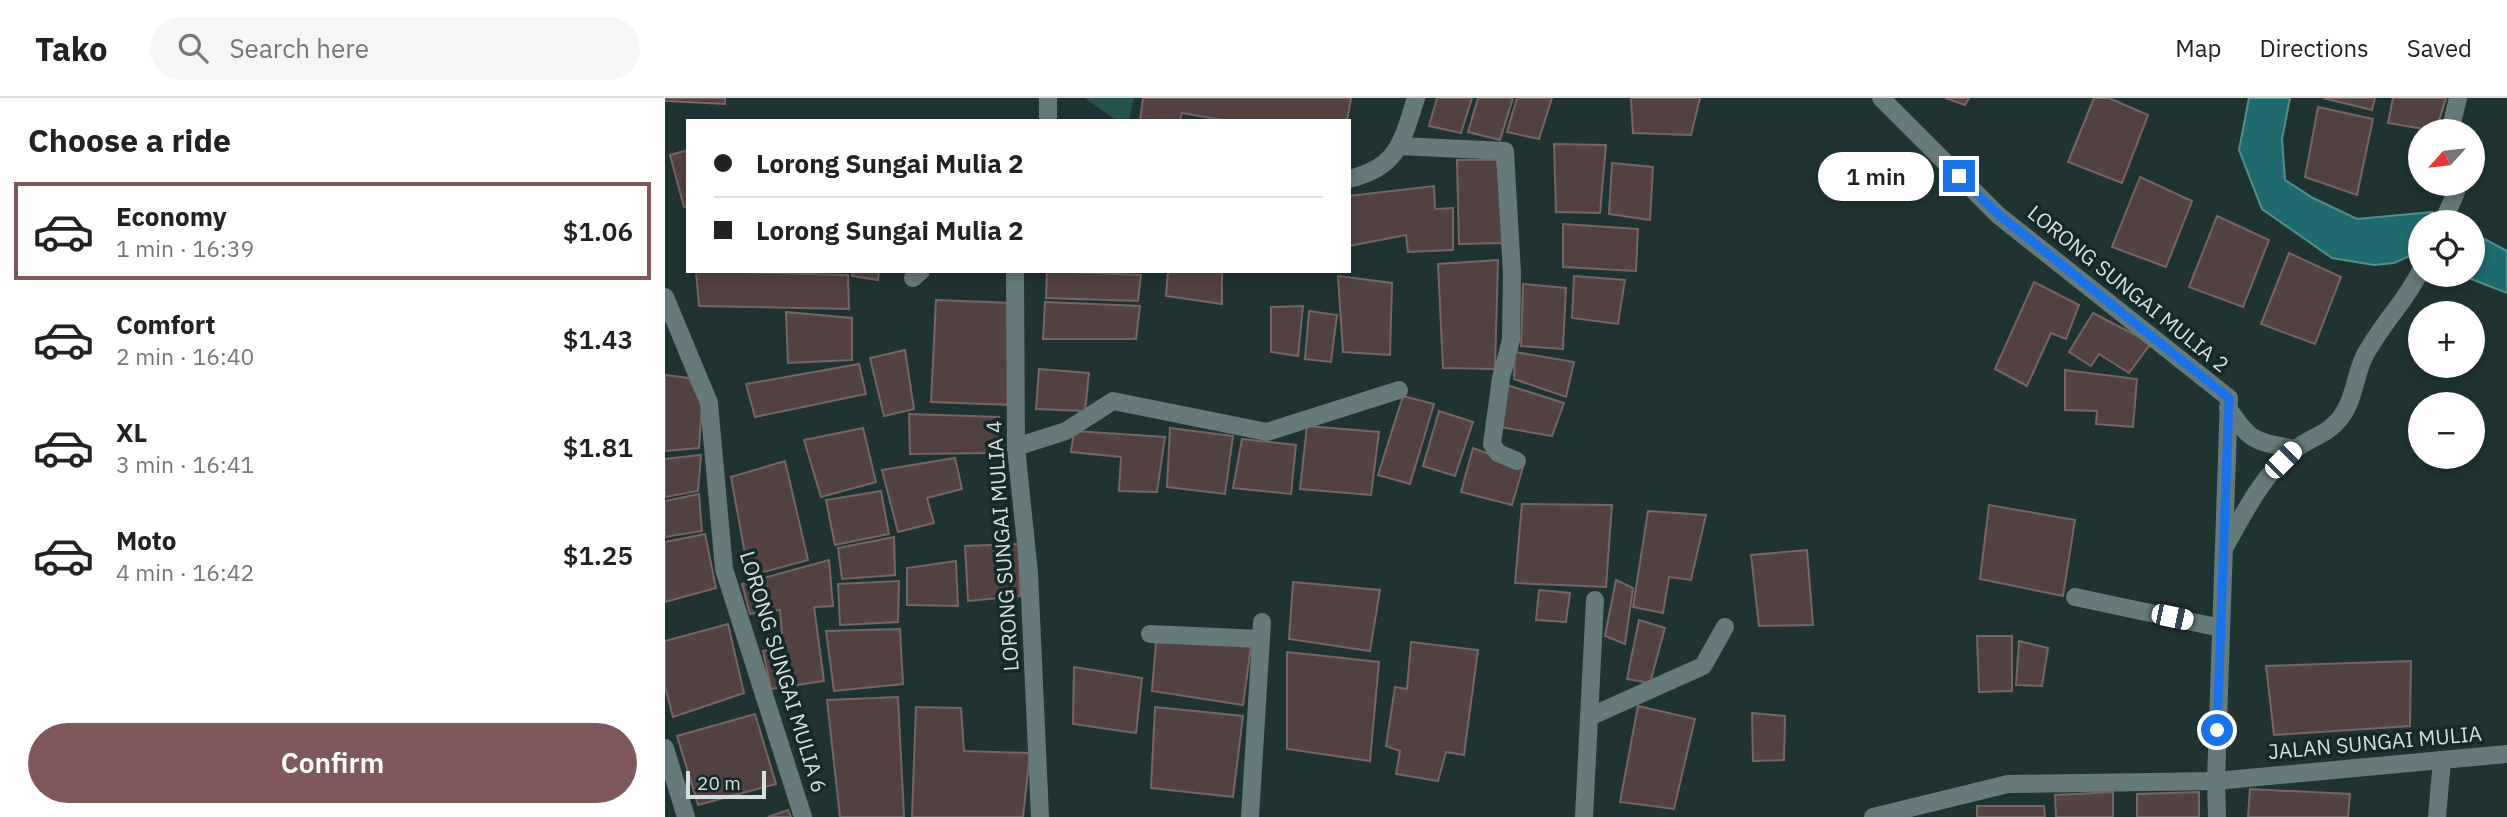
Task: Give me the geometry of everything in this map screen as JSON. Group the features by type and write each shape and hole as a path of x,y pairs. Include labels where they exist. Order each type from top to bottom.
{"street":[{"path":"1048,98 1048,119"},
{"path":"1351,178 1385,166 1400,146 1416,98"},
{"name":"LORONG SUNGAI MULIA 2","path":"1881,98 1999,215 2229,398 2228,408"},
{"path":"2453,119 2458,98"},
{"path":"1400,146 1505,151 1512,273 1511,340 1501,378 1492,444 1498,453 1517,461"},
{"name":"LORONG SUNGAI MULIA 4","path":"1015,273 1016,447 1029,572 1040,817"},
{"path":"2223,550 2260,488 2295,449 2326,432 2342,416 2373,341 2410,287"},
{"name":"LORONG SUNGAI MULIA 6","path":"665,297 709,403 724,569 803,817"},
{"path":"1016,447 1066,431 1113,401 1267,432 1399,390"},
{"path":"2228,408 2245,433 2258,442 2295,449"},
{"path":"2217,817 2228,408"},
{"path":"2075,597 2221,628"},
{"path":"1584,817 1595,600"},
{"path":"1589,717 1703,666 1725,627"},
{"path":"1150,634 1261,631 1250,817"},
{"path":"665,748 686,817"},
{"name":"JALAN SUNGAI MULIA","path":"1873,817 2008,785 2216,781 2507,754"},
{"path":"2437,817 2442,760"}],"shaded area":[{"path":"1085,98 1134,98 1129,119 1114,119"},
{"path":"2249,98 2290,98 2282,139 2285,180 2313,198 2357,219 2408,214 2408,257 2394,263 2374,265 2332,258 2262,209 2239,150"},
{"path":"2485,239 2507,251 2507,293 2485,284"}],"building":[{"path":"665,98 725,98 725,104 665,101"},
{"path":"1143,98 1351,98 1347,119 1216,119 1182,113 1180,119 1140,119"},
{"path":"1437,98 1472,98 1461,133 1429,126"},
{"path":"1478,98 1513,98 1500,140 1468,132"},
{"path":"1517,98 1552,98 1539,139 1507,132"},
{"path":"1631,98 1700,98 1691,135 1633,133"},
{"path":"1945,98 1969,98 1965,105"},
{"path":"2094,98 2109,98 2148,115 2122,183 2068,162"},
{"path":"2323,98 2375,98 2372,110"},
{"path":"2393,98 2446,98 2440,119 2408,119 2408,126 2388,123"},
{"path":"2318,107 2373,119 2357,195 2305,177"},
{"path":"1554,144 1606,145 1600,213 1556,212"},
{"path":"686,151 686,206 684,207 670,155"},
{"path":"1457,160 1497,160 1505,243 1459,244"},
{"path":"1612,163 1653,167 1650,220 1609,214"},
{"path":"2140,177 2192,201 2166,267 2112,247"},
{"path":"1434,186 1435,209 1453,208 1453,250 1408,252 1406,235 1351,246 1351,196"},
{"path":"2217,216 2269,240 2243,307 2189,287"},
{"path":"1563,224 1638,229 1636,271 1563,267"},
{"path":"2289,253 2341,277 2315,344 2261,324"},
{"path":"1498,260 1495,369 1443,368 1438,264"},
{"path":"696,273 848,275 849,309 699,306"},
{"path":"852,273 879,273 878,280 852,276"},
{"path":"1047,273 1141,275 1138,301 1046,298"},
{"path":"1168,273 1222,273 1222,304 1166,296"},
{"path":"1338,276 1392,283 1390,355 1343,352"},
{"path":"1574,276 1625,280 1618,324 1572,318"},
{"path":"2034,282 2079,305 2066,339 2051,333 2027,386 1995,369"},
{"path":"1523,284 1566,288 1563,349 1521,346"},
{"path":"936,300 1012,303 1012,405 931,402"},
{"path":"1045,302 1140,306 1136,339 1043,339"},
{"path":"1303,306 1298,356 1271,352 1271,307"},
{"path":"1309,311 1337,315 1331,362 1305,359"},
{"path":"786,312 852,318 852,360 788,363"},
{"path":"2093,313 2151,343 2129,373 2099,354 2091,366 2069,352"},
{"path":"905,350 914,409 884,416 870,358"},
{"path":"1515,352 1574,362 1566,397 1514,379"},
{"path":"859,364 866,394 755,417 746,384"},
{"path":"1039,369 1089,373 1085,411 1036,409"},
{"path":"2065,370 2137,379 2133,427 2096,424 2097,411 2065,410"},
{"path":"665,375 689,378 702,404 699,448 665,451"},
{"path":"1507,385 1564,403 1552,436 1500,427"},
{"path":"1403,396 1434,404 1410,484 1378,475"},
{"path":"1439,411 1473,422 1455,476 1423,466"},
{"path":"909,414 999,417 996,453 910,454"},
{"path":"1307,426 1379,432 1371,495 1300,489"},
{"path":"863,428 876,482 821,497 804,440"},
{"path":"1170,428 1233,436 1225,494 1167,487"},
{"path":"1074,431 1165,437 1157,492 1119,491 1121,457 1071,452"},
{"path":"1242,439 1296,445 1291,494 1233,488"},
{"path":"1473,448 1523,467 1512,505 1461,492"},
{"path":"701,455 698,491 665,497 665,459"},
{"path":"955,458 962,489 927,498 934,523 898,532 882,470"},
{"path":"785,461 808,560 749,576 731,477"},
{"path":"881,491 889,534 835,545 826,500"},
{"path":"699,494 702,531 665,537 665,501"},
{"path":"1522,504 1612,505 1606,587 1515,583"},
{"path":"1989,505 2075,520 2063,596 1980,579"},
{"path":"1648,511 1706,515 1691,580 1669,577 1663,613 1633,607"},
{"path":"705,534 716,588 665,602 665,542"},
{"path":"894,537 895,575 842,579 838,548"},
{"path":"1019,544 1020,596 968,601 965,546"},
{"path":"1807,550 1813,625 1759,626 1751,555"},
{"path":"829,560 833,606 814,607 824,681 771,689 763,651 783,647 780,610 750,614 742,584"},
{"path":"956,561 958,606 907,605 907,568"},
{"path":"1616,580 1633,588 1625,644 1605,636"},
{"path":"899,581 898,622 840,625 838,584"},
{"path":"1293,582 1380,590 1370,651 1289,639"},
{"path":"1539,590 1570,593 1566,622 1536,620"},
{"path":"1639,620 1665,628 1650,683 1627,679"},
{"path":"728,624 744,693 673,717 665,687 665,641"},
{"path":"900,629 903,684 834,691 826,631"},
{"path":"1977,636 2012,636 2012,691 1979,692"},
{"path":"2019,641 2048,648 2042,686 2016,685"},
{"path":"1156,642 1251,646 1243,705 1152,691"},
{"path":"1411,642 1478,650 1464,755 1446,752 1438,781 1396,774 1400,751 1386,746 1395,687 1407,689"},
{"path":"1287,652 1379,662 1370,761 1287,749"},
{"path":"2411,661 2410,726 2274,735 2266,666"},
{"path":"1074,667 1142,678 1136,733 1073,724"},
{"path":"898,697 904,817 840,817 827,700"},
{"path":"1638,706 1695,719 1674,809 1620,802"},
{"path":"916,707 961,708 964,751 1030,753 1023,817 912,817"},
{"path":"1155,707 1243,716 1233,797 1151,788"},
{"path":"1752,713 1785,716 1784,760 1753,761"},
{"path":"755,714 776,784 698,805 677,736"},
{"path":"2250,789 2350,794 2348,817 2248,817"},
{"path":"2113,792 2113,817 2056,817 2055,795"},
{"path":"2199,792 2199,817 2137,817 2137,794"},
{"path":"1977,806 2044,806 2045,817 1977,817"},
{"path":"788,810 791,817 768,817"}],"route":[{"path":"1959,176 1999,215 2229,398 2217,730"}]}
